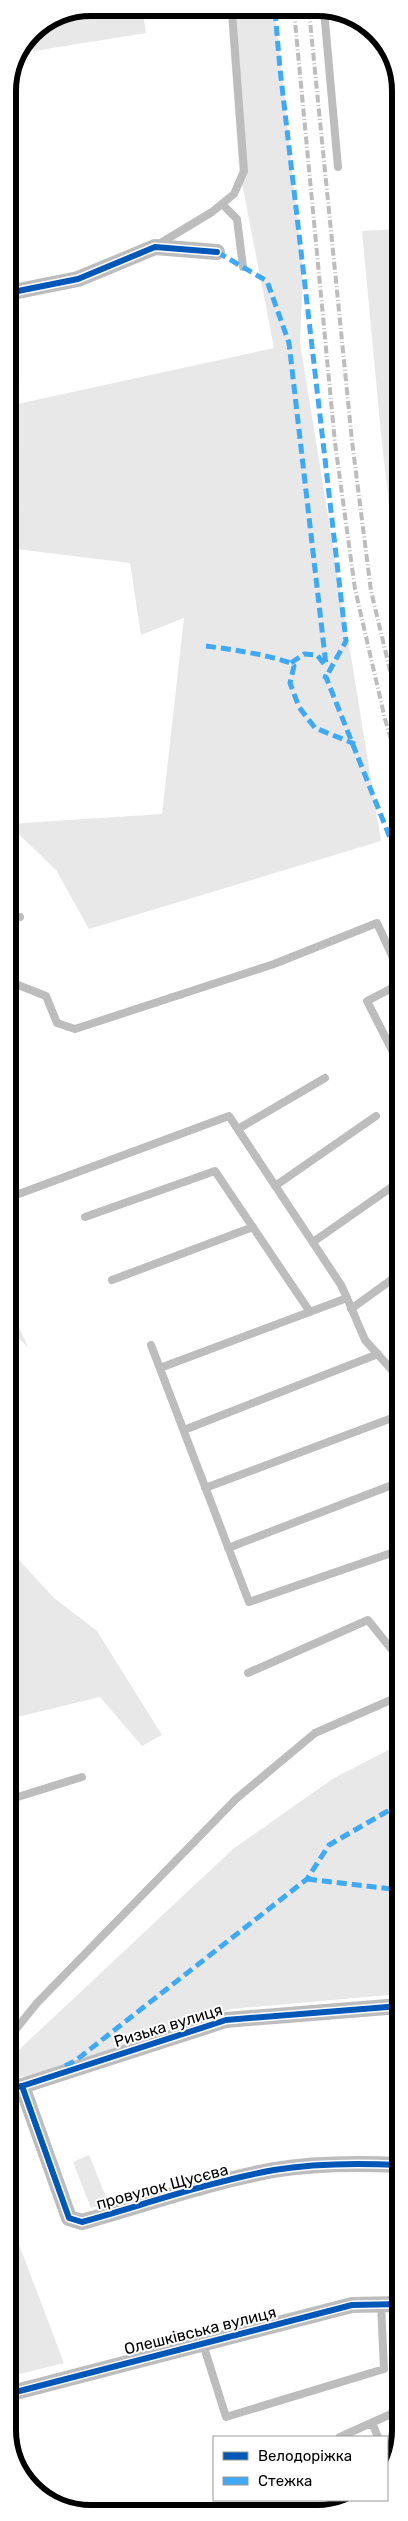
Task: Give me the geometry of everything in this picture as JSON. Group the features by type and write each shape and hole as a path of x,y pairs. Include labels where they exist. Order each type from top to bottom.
{"street":[{"path":"16,292 78,280 156,246 217,252"},
{"name":"Ризька вулиця","path":"16,2087 226,2020 392,2007"},
{"name":"провулок Щусєва","path":"16,2089 69,2218 82,2222 200,2188 275,2170 364,2163 392,2165"},
{"name":"Олешківська вулиця","path":"16,2392 352,2305 392,2304"}],"lane":[{"path":"156,246 222,204 234,194 244,171 232,16"},
{"path":"325,17 338,167"},
{"path":"222,204 237,219 244,267"},
{"path":"16,918 20,917"},
{"path":"16,984 46,996 57,1023 75,1029 274,964 378,923 392,955"},
{"path":"392,988 367,1002 392,1050"},
{"path":"238,1129 325,1078"},
{"path":"16,1195 229,1116 341,1285 365,1340 392,1370"},
{"path":"275,1186 376,1116"},
{"path":"85,1217 215,1171 310,1312"},
{"path":"313,1242 392,1187"},
{"path":"112,1280 253,1227"},
{"path":"351,1309 392,1279"},
{"path":"160,1368 347,1298"},
{"path":"151,1345 248,1602 392,1553"},
{"path":"184,1430 378,1354"},
{"path":"205,1488 392,1418"},
{"path":"228,1548 392,1485"},
{"path":"248,1672 368,1620 392,1650"},
{"path":"16,2029 37,2003 236,1799 315,1733 392,1699"},
{"path":"16,1798 82,1777"},
{"path":"203,2344 226,2417 384,2369 382,2304"},
{"path":"342,2436 392,2414"},
{"path":"372,2423 378,2436"}],"shaded area":[{"path":"91,16 143,16 146,33 34,51 33,44 38,38 63,22"},
{"path":"228,16 276,16 303,269 300,343 381,841 89,929 56,870 16,832 16,823 162,814 184,618 141,635 130,563 16,549 16,404 274,348 239,168"},
{"path":"392,229 392,532 381,434 362,231"},
{"path":"16,1321 28,1347 16,1336"},
{"path":"16,1557 54,1598 97,1631 162,1735 142,1746 100,1697 16,1717"},
{"path":"392,1748 392,1995 231,2009 26,2077 16,2076 16,2052 233,1849 334,1778"},
{"path":"89,2155 108,2202 91,2208 73,2162"},
{"path":"16,2237 64,2363 16,2375"}],"railway":[{"path":"294,16 335,443 355,589 392,743"},
{"path":"310,16 352,441 371,591 392,679"}],"marked path":[{"path":"275,16 346,641 326,677"},
{"path":"217,252 267,281 289,343 326,665"},
{"path":"206,646 260,655 291,663 294,666 290,683 299,707 315,728 355,744"},
{"path":"291,663 304,654 317,655 325,665"},
{"path":"323,676 326,677 392,843"},
{"path":"65,2066 75,2061 307,1879 329,1845 392,1809"},
{"path":"307,1879 392,1889"}],"cycle path":[{"path":"16,291 78,279 155,247 217,252"},
{"path":"16,2087 226,2020 392,2007"},
{"path":"22,2086 69,2218 82,2222 202,2187 274,2170 337,2164 392,2165"},
{"path":"16,2392 352,2305 392,2304"}]}
